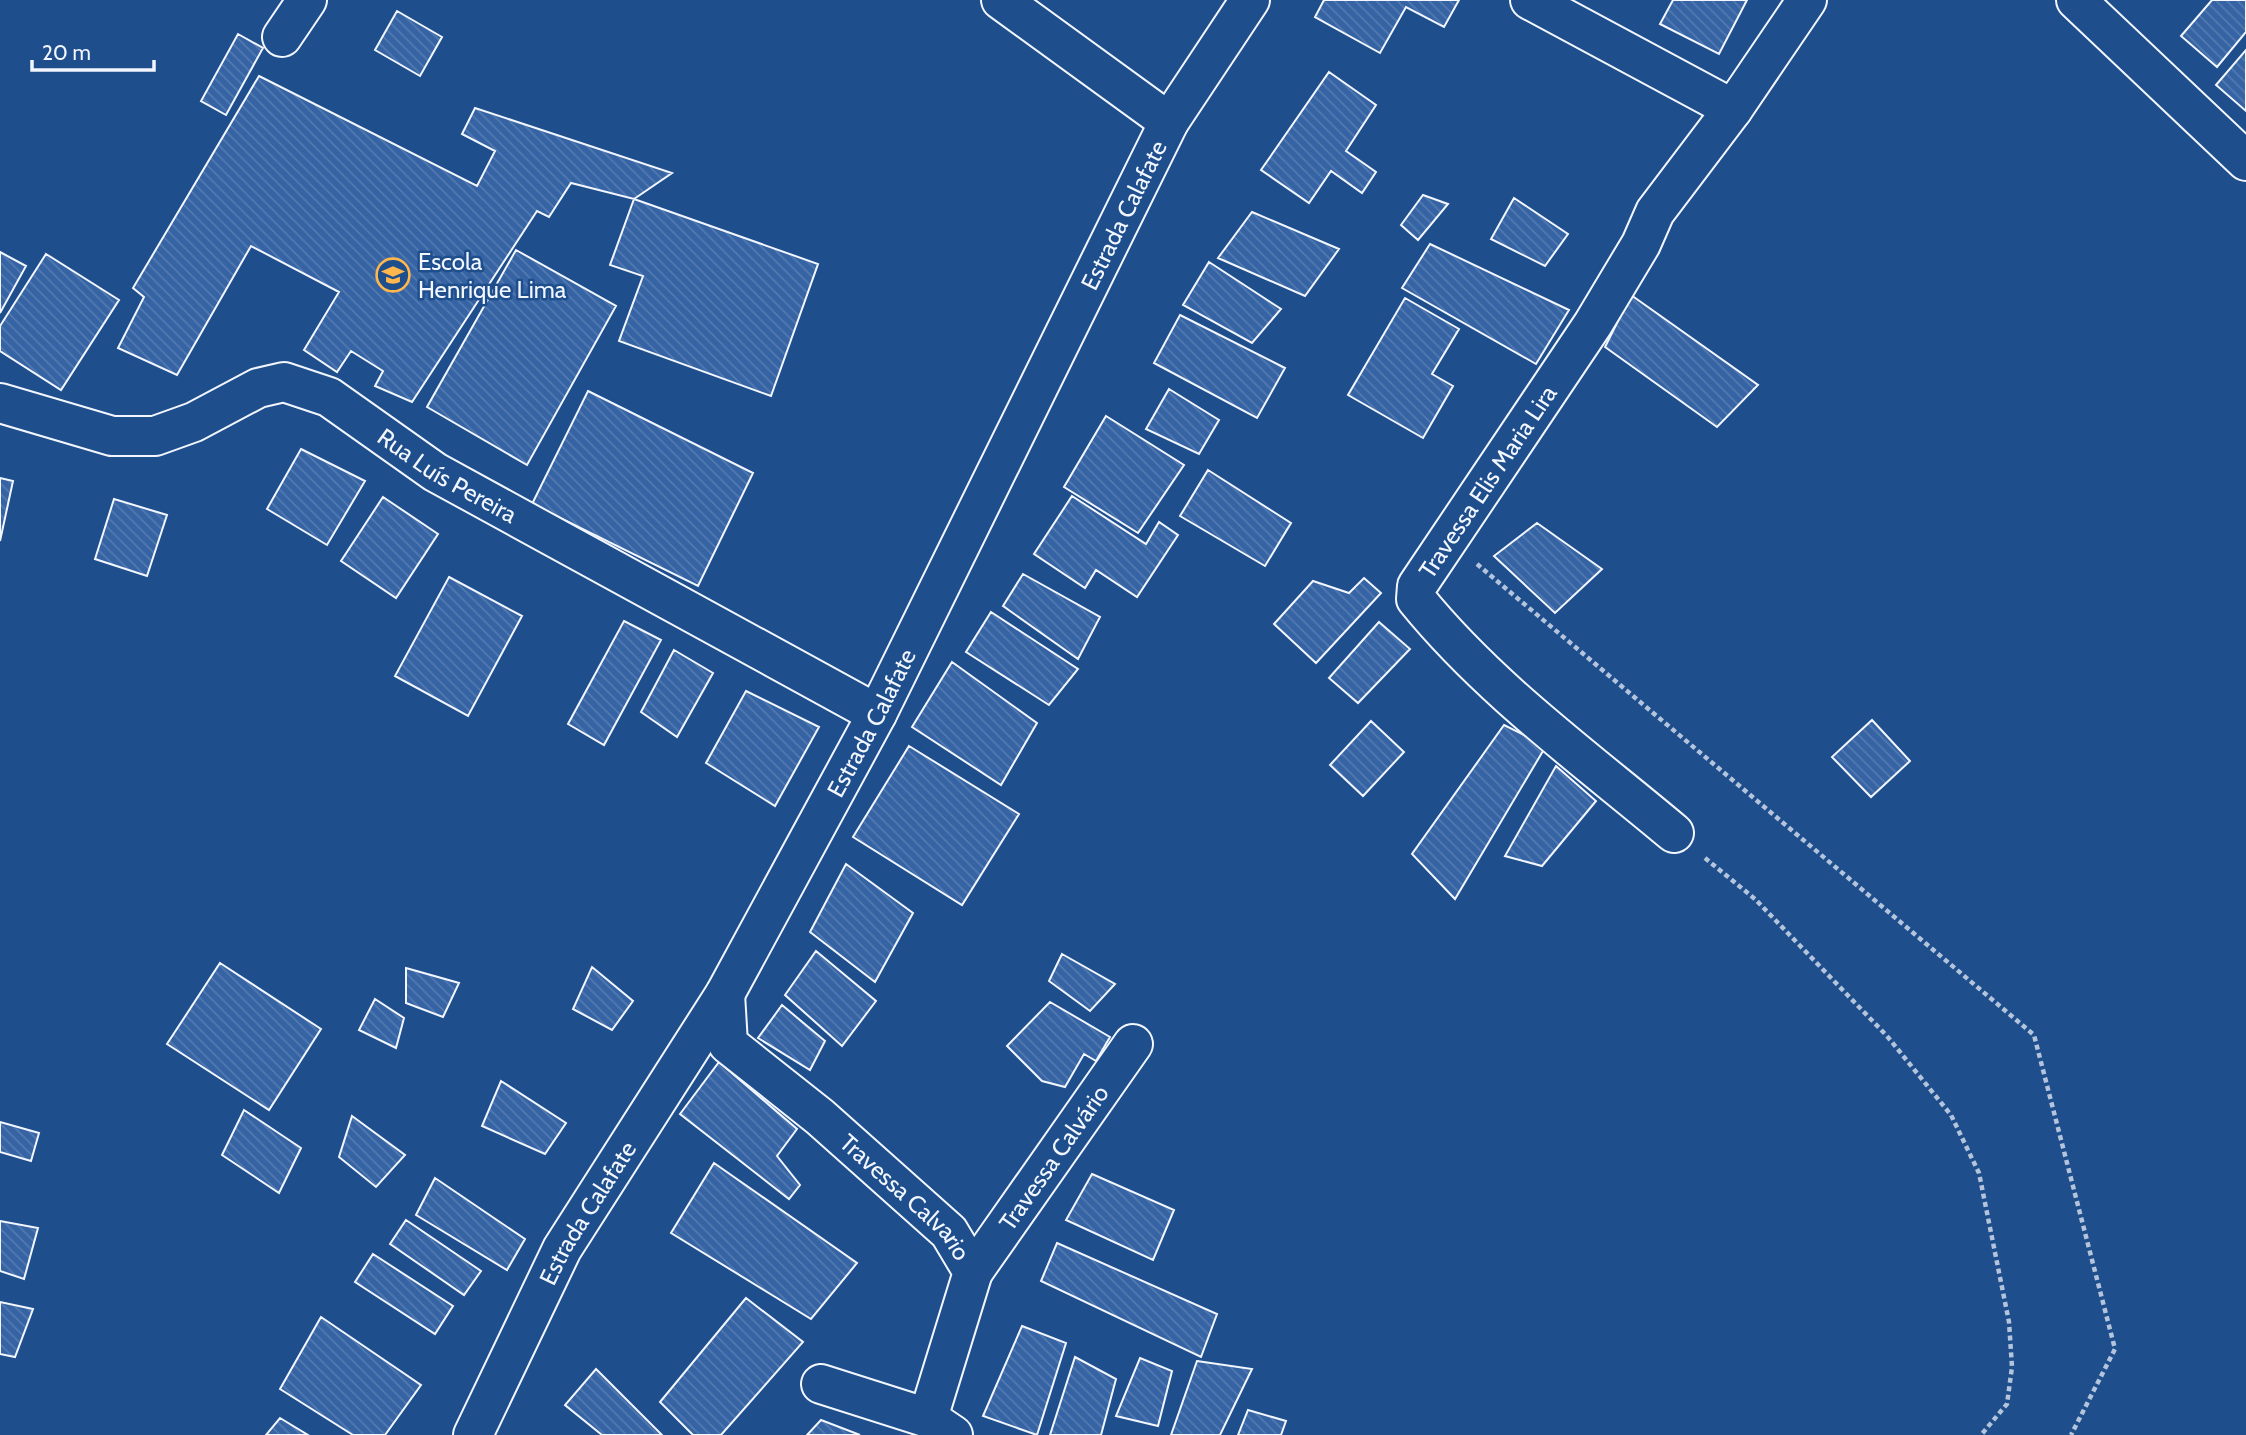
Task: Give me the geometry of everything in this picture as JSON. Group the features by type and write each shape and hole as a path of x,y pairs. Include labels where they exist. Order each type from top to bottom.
{"street":[{"path":"282,37 307,0"},
{"path":"1001,0 1169,122"},
{"name":"Estrada Calafate","path":"473,1435 562,1249 725,994 877,714 1169,122 1250,0"},
{"path":"1530,0 1733,109"},
{"name":"Travessa Elis Maria Lira","path":"1674,833 1500,686 1444,634 1416,599 1418,586 1593,324 1641,244 1655,212 1677,187 1733,109 1807,0"},
{"path":"2076,0 2246,161"},
{"name":"Rua Luís Pereira","path":"0,403 112,436 155,436 194,422 258,388 284,382 329,397 435,472 877,714"},
{"name":"Travessa Calvario","path":"725,994 728,1044 820,1117 949,1232 973,1272 940,1427"},
{"name":"Travessa Calvário","path":"973,1272 1133,1044"},
{"path":"821,1384 940,1427"}],"path":[{"path":"1474,561 2034,1035 2115,1349 2071,1435"},
{"path":"1674,833 1755,899 1887,1036 1951,1115 1979,1173 2009,1322 2012,1367 2007,1404 1981,1435"}],"building":[{"path":"1324,0 1459,0 1444,27 1406,7 1380,53 1315,17"},
{"path":"1673,0 1747,0 1719,54 1660,24"},
{"path":"2212,0 2246,0 2246,32 2217,67 2181,36"},
{"path":"397,11 442,37 420,76 375,50"},
{"path":"238,34 263,48 226,115 201,101"},
{"path":"2246,50 2246,111 2216,85"},
{"path":"1329,72 1376,105 1346,151 1376,172 1362,193 1331,171 1309,203 1261,170"},
{"path":"259,76 477,186 495,151 462,134 475,108 672,173 634,199 571,183 549,217 537,211 412,402 375,386 383,371 351,351 337,372 304,350 339,292 251,246 177,375 118,348 144,297 133,288"},
{"path":"1423,195 1448,204 1418,240 1401,225"},
{"path":"1514,198 1568,234 1545,266 1491,239"},
{"path":"634,199 818,264 771,396 619,341 643,276 610,265"},
{"path":"1252,212 1339,249 1305,296 1218,258"},
{"path":"1430,244 1569,310 1536,364 1402,288"},
{"path":"516,250 616,306 527,465 427,407"},
{"path":"0,252 26,266 0,313"},
{"path":"46,254 119,300 61,390 0,351 0,326"},
{"path":"1209,262 1281,309 1252,343 1183,305"},
{"path":"1631,295 1758,385 1717,427 1605,347"},
{"path":"1405,298 1459,329 1432,374 1453,386 1423,438 1348,395"},
{"path":"1180,315 1285,368 1257,418 1154,363"},
{"path":"1169,389 1219,420 1199,454 1146,429"},
{"path":"588,391 753,473 698,586 532,504"},
{"path":"1106,416 1184,465 1138,533 1064,487"},
{"path":"301,449 365,481 327,545 267,509"},
{"path":"1208,470 1291,523 1265,566 1180,516"},
{"path":"0,478 13,481 0,541"},
{"path":"1072,496 1146,544 1159,522 1178,535 1137,597 1096,570 1085,588 1034,554"},
{"path":"383,497 438,534 396,598 341,561"},
{"path":"114,499 167,515 147,576 95,559"},
{"path":"1537,523 1602,569 1555,613 1494,556"},
{"path":"1023,574 1100,617 1078,659 1003,606"},
{"path":"449,577 522,616 468,716 395,676"},
{"path":"1364,578 1381,593 1316,663 1274,624 1313,581 1349,593"},
{"path":"991,612 1078,669 1049,705 966,652"},
{"path":"624,621 661,640 604,745 568,724"},
{"path":"1379,622 1410,649 1358,703 1329,678"},
{"path":"674,650 713,673 677,737 641,712"},
{"path":"952,662 1037,723 1001,785 912,727"},
{"path":"746,691 819,727 775,806 706,763"},
{"path":"1872,720 1910,761 1871,797 1832,757"},
{"path":"1371,721 1404,752 1363,796 1330,765"},
{"path":"1504,725 1546,746 1455,899 1412,854"},
{"path":"909,746 1019,814 962,905 853,837"},
{"path":"1556,766 1596,801 1542,866 1505,856"},
{"path":"846,864 913,913 875,982 810,932"},
{"path":"816,951 876,1001 842,1046 785,995"},
{"path":"1062,954 1115,984 1090,1011 1049,981"},
{"path":"220,963 321,1029 269,1110 167,1044"},
{"path":"592,967 633,1001 612,1030 573,1009"},
{"path":"406,968 459,983 443,1017 406,1003"},
{"path":"375,999 404,1018 396,1048 359,1030"},
{"path":"1050,1002 1110,1037 1096,1061 1084,1054 1065,1087 1042,1081 1007,1046"},
{"path":"782,1005 825,1041 810,1070 758,1038"},
{"path":"719,1062 797,1129 777,1156 800,1185 789,1199 680,1114"},
{"path":"501,1081 566,1123 545,1154 482,1126"},
{"path":"244,1110 301,1148 279,1193 222,1155"},
{"path":"352,1116 405,1155 376,1187 339,1157"},
{"path":"0,1122 39,1133 31,1161 0,1152"},
{"path":"714,1163 857,1263 811,1319 671,1233"},
{"path":"1092,1174 1174,1210 1153,1260 1066,1220"},
{"path":"435,1178 525,1239 507,1270 416,1215"},
{"path":"406,1220 481,1271 464,1295 390,1244"},
{"path":"0,1221 38,1228 24,1279 0,1271"},
{"path":"1057,1243 1217,1314 1201,1357 1041,1281"},
{"path":"373,1254 453,1306 435,1334 355,1282"},
{"path":"746,1298 803,1342 721,1435 693,1435 660,1402"},
{"path":"0,1302 33,1309 15,1357 0,1354"},
{"path":"321,1317 421,1385 385,1435 353,1435 280,1389"},
{"path":"1022,1326 1066,1343 1037,1435 983,1416"},
{"path":"1075,1357 1116,1379 1101,1435 1050,1435"},
{"path":"1140,1358 1172,1371 1158,1426 1116,1416"},
{"path":"1197,1361 1252,1369 1220,1435 1171,1435"},
{"path":"596,1369 662,1435 602,1435 565,1405"},
{"path":"1248,1410 1286,1421 1281,1435 1238,1435"},
{"path":"280,1418 308,1435 266,1435"},
{"path":"821,1420 860,1435 807,1435"}],"place":[{"name":"Escola Henrique Lima","path":"393,275"}]}
